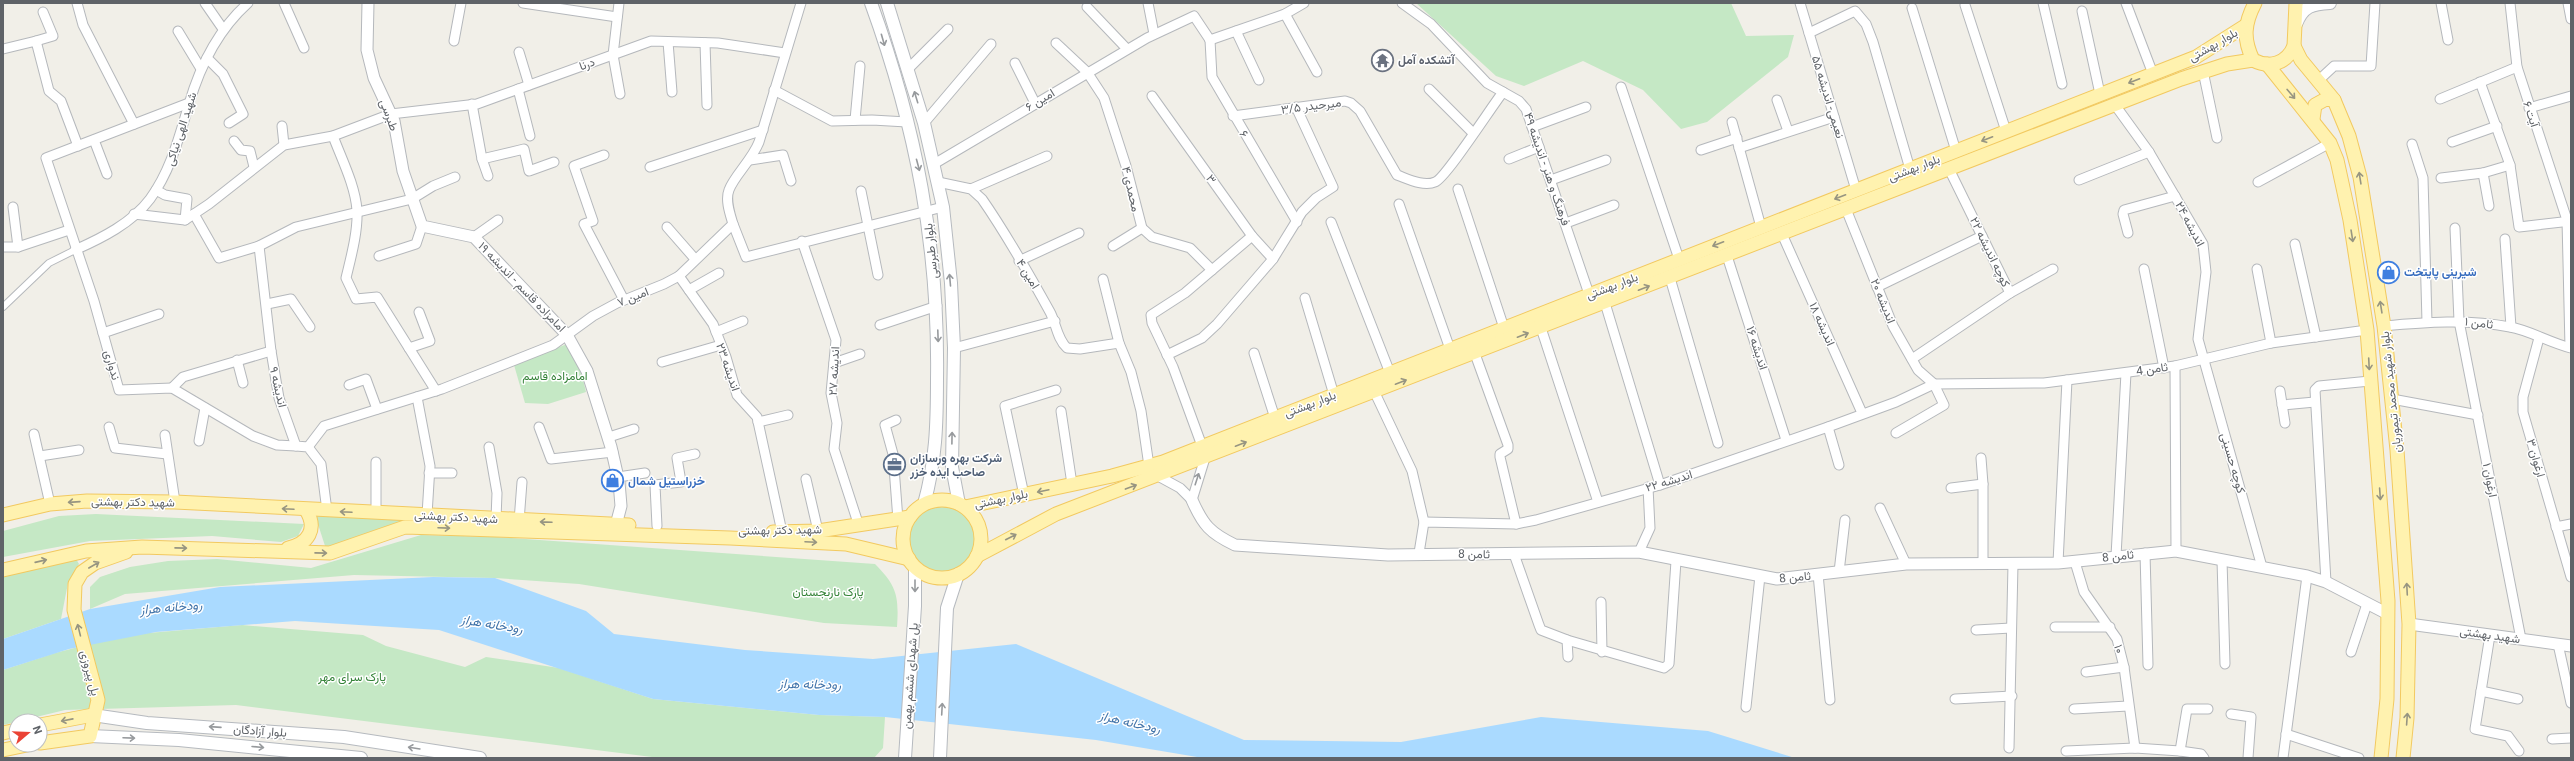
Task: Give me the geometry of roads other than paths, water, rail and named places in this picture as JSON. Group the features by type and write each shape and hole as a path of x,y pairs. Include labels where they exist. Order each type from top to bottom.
{"main road":[{"name":"بلوار طبرسی","path":"871,3 907,122 927,211 937,306 935,455 924,504"},
{"name":"بلوار طبرسی","path":"887,3 924,123 943,208 954,348 952,468 962,505"},
{"path":"2255,3 2245,26 2247,47 2253,60 2267,64 2283,61 2294,46 2296,3"},
{"path":"2296,24 2304,8 2312,4 2330,3"},
{"name":"بلوار بهشتی","path":"977,556 1056,514 1158,476 1203,452 1275,418 2196,57 2245,26"},
{"path":"2218,44 2224,45 2229,51 2227,64"},
{"name":"بلوار شهید محمد تیموریان","path":"2294,46 2302,60 2320,79 2334,100 2349,136 2360,177 2384,326 2397,450 2409,624 2407,718 2403,755"},
{"name":"بلوار بهشتی","path":"962,505 1024,495 1203,452 1374,393 2203,71 2227,64 2253,60"},
{"name":"بلوار شهید محمد تیموریان","path":"2267,64 2330,143 2343,183 2367,330 2388,614 2387,699 2381,752"},
{"path":"2313,120 2315,105 2320,100 2334,100"},
{"path":"1679,259 1684,272"},
{"path":"1665,265 1670,278"},
{"path":"2374,415 2378,420 2384,421 2394,415"},
{"path":"2377,453 2385,447 2397,450"},
{"path":"941,500 962,505 978,524 981,546 972,564 958,574 947,578 935,577 912,563 903,538 904,519 924,504 941,500"},
{"name":"شهید دکتر بهشتی","path":"3,515 50,504 87,501 174,502 519,521 782,532 818,531 904,519"},
{"path":"3,570 86,551 142,547 283,550 297,547 309,538 312,523 306,510"},
{"name":"شهید دکتر بهشتی","path":"283,550 330,553 405,527 730,538 846,544 912,563"},
{"name":"پل پیروزی","path":"90,736 93,715 98,700 74,610 75,584 82,572 95,563 142,547"},
{"name":"پل شهدای ششم بهمن","path":"905,752 915,606 912,563"},
{"path":"941,755 947,608 958,574"},
{"name":"بلوار آزادگان","path":"48,723 93,715 147,723 344,737 480,758"},
{"name":"بلوار آزادگان","path":"48,742 90,736 179,740 293,754 361,758"},
{"path":"899,758 905,752"},
{"path":"2381,752 2403,755"}],"street":[{"path":"77,3 83,25 134,124"},
{"path":"205,3 223,29"},
{"name":"شهید الهی نیاکی","path":"75,250 97,240 134,214 149,200 156,190 177,148 189,103 201,69 223,29 248,3"},
{"path":"284,3 304,48"},
{"name":"طبرسی","path":"368,3 367,50 374,78 391,114 412,199 422,226"},
{"path":"454,41 461,3"},
{"path":"524,3 617,17"},
{"path":"619,3 613,55 620,94"},
{"path":"801,3 763,130 750,160 729,190 728,204 733,224 746,257 869,224 943,208"},
{"path":"1148,3 1151,36"},
{"name":"فرهنگ و هنر - اندیشه ۴۹","path":"1402,3 1431,24 1487,83 1519,101 1526,109 1589,294"},
{"name":"نعیمی- اندیشه ۵۵","path":"1800,3 1856,190"},
{"path":"2043,3 2062,84"},
{"path":"2126,3 2153,74"},
{"path":"2320,79 2334,66 2371,66 2375,3"},
{"path":"2441,3 2448,40"},
{"name":"آیت ۶","path":"2510,3 2517,67 2529,108 2569,220 2571,348"},
{"path":"2568,3 2571,19"},
{"path":"1210,40 1285,14 1298,4"},
{"path":"1965,5 2006,131"},
{"path":"1087,7 1127,49"},
{"path":"1809,33 1853,7 1863,21 1872,42 1910,169"},
{"path":"1912,8 1956,151"},
{"path":"2082,11 2100,94"},
{"path":"3,49 52,36 43,12"},
{"path":"1285,14 1317,72"},
{"name":"امین ۶","path":"934,164 1127,49 1194,16 1210,40"},
{"path":"908,69 948,29"},
{"path":"1236,31 1260,80"},
{"path":"178,32 201,69"},
{"name":"۶","path":"1210,40 1212,77 1232,116 1297,222"},
{"path":"36,41 49,91 61,101 78,146 189,103"},
{"name":"درنا","path":"284,144 333,136 391,114 472,104 518,89 650,41 705,43 785,53"},
{"path":"668,42 672,92"},
{"name":"محمدی ۴","path":"1056,42 1087,72 1104,98 1126,166 1142,228 1152,237 1190,248 1212,270"},
{"path":"705,43 706,105"},
{"path":"924,123 991,44"},
{"path":"520,52 529,85"},
{"path":"207,58 223,74 243,114 229,122"},
{"path":"1016,63 1035,103"},
{"path":"855,120 860,66"},
{"path":"2440,99 2517,67"},
{"path":"2203,71 2217,138"},
{"path":"2480,82 2510,165 2519,227 2569,220"},
{"path":"1621,87 1679,259"},
{"path":"518,89 530,136"},
{"path":"1429,89 1473,133 1503,92"},
{"path":"774,90 832,121 855,120 907,122"},
{"name":"۳","path":"1152,96 1252,236 1273,259"},
{"path":"2529,108 2571,96"},
{"path":"1777,100 1788,131"},
{"name":"میرحیدر ۳/۵","path":"1232,116 1344,101 1351,103 1360,111 1397,176 1424,183 1435,182 1450,167 1473,133"},
{"path":"472,104 482,159 488,176"},
{"name":"اندیشه ۲۴","path":"2115,105 2149,152 2203,244 2205,259 2198,332 2204,360"},
{"path":"1167,355 1202,338 1217,324 1273,259 1302,212 1316,198 1333,187 1296,107"},
{"path":"1532,127 1586,107"},
{"path":"1739,148 1834,117"},
{"path":"1732,122 1762,227"},
{"path":"134,214 185,220 284,144 282,126"},
{"path":"2452,142 2497,126"},
{"path":"650,167 763,130"},
{"path":"333,136 347,172 357,211 351,256 346,278 356,299 378,297 436,391"},
{"path":"1701,150 1737,138"},
{"path":"94,140 107,174"},
{"path":"234,140 241,150 250,151 254,167"},
{"path":"2258,182 2330,143"},
{"path":"2412,144 2423,178 2427,322"},
{"name":"ندواری","path":"78,146 46,158 103,332 119,390 172,388"},
{"path":"1509,159 1539,147"},
{"path":"482,159 524,149 528,171 554,162"},
{"path":"2079,180 2149,152"},
{"path":"604,155 574,166 593,221 584,224 624,300"},
{"path":"750,160 783,155 791,181"},
{"path":"938,182 971,189 1047,156"},
{"path":"1551,180 1606,160"},
{"path":"2441,178 2483,173 2510,165"},
{"name":"کوچه اندیشه ۲۲","path":"1912,359 2010,293 1950,169"},
{"path":"2483,173 2489,206"},
{"path":"194,214 219,258 259,246 296,227 357,211 412,199 433,186 455,178"},
{"name":"امین ۴","path":"971,189 982,199 994,216 1055,321 1063,344 1071,349 1119,343"},
{"path":"1458,189 1504,328"},
{"path":"156,190 165,195 188,199 185,220"},
{"path":"861,191 869,224 878,275"},
{"path":"2128,233 2123,214 2124,210 2175,196"},
{"path":"1399,204 1450,349"},
{"path":"1566,223 1614,205"},
{"path":"13,207 18,247"},
{"name":"اندیشه ۲۰","path":"1846,210 1893,326 1918,370 1934,384"},
{"path":"474,237 498,220"},
{"path":"1331,222 1390,373"},
{"name":"امین ۷","path":"308,447 324,426 436,391 531,355 567,335 593,316 624,300 664,284 679,276 733,224"},
{"path":"379,256 416,244 422,226"},
{"name":"امامزاده قاسم - اندیشه ۱۹","path":"422,226 474,237 567,335 587,371 612,452 618,476 621,506 616,525"},
{"path":"667,227 695,259"},
{"path":"1113,246 1142,228"},
{"name":"ارغوان ۱","path":"2455,228 2459,321 2522,639"},
{"path":"3,247 18,247 69,230"},
{"path":"1019,261 1079,233"},
{"name":"اندیشه ۱۸","path":"1782,234 1862,414"},
{"path":"1192,500 1203,452 1167,355 1151,319 1154,312 1185,293 1252,236"},
{"path":"1877,287 1982,236"},
{"path":"2505,239 2511,327"},
{"name":"اندیشه ۲۷","path":"802,241 836,340 831,393 837,423 834,449 859,526"},
{"path":"2295,244 2316,337"},
{"name":"اندیشه ۹","path":"259,246 267,304 271,351 279,398 296,446"},
{"path":"3,307 49,262 75,250"},
{"name":"اندیشه ۱۶","path":"1727,256 1786,440"},
{"path":"2010,293 2054,269"},
{"path":"2144,269 2164,368"},
{"path":"2257,269 2271,344"},
{"path":"689,290 719,273"},
{"name":"اندیشه ۲۳","path":"679,276 716,332 738,395 757,417 782,532"},
{"path":"1670,278 1718,443"},
{"path":"1103,280 1119,343 1131,372 1140,411 1149,466"},
{"path":"1305,298 1334,395"},
{"path":"267,304 291,299 310,327"},
{"path":"1605,303 1660,485"},
{"path":"880,325 937,306"},
{"path":"409,348 430,341 419,312"},
{"path":"103,332 159,314"},
{"path":"716,332 743,321"},
{"path":"954,348 1055,321"},
{"name":"ثامن ۱","path":"2384,326 2459,321 2511,327 2551,343 2571,348"},
{"path":"1541,328 1598,502"},
{"name":"ثامن 4","path":"1934,384 2044,383 2126,373 2175,366 2271,344 2367,330"},
{"name":"ارغوان ۳","path":"2539,338 2522,397 2523,412 2571,577"},
{"path":"662,362 721,345"},
{"path":"271,351 183,377 172,388 253,436 277,445 308,447 321,464 327,511"},
{"path":"834,363 860,354"},
{"path":"1254,354 1275,418"},
{"path":"1475,354 1508,445 1508,449 1500,454 1500,457 1516,524"},
{"path":"237,360 243,383"},
{"name":"کوچه حسینی","path":"2204,360 2262,567"},
{"path":"2175,366 2176,551"},
{"path":"2116,556 2126,373"},
{"path":"349,385 366,380 377,409"},
{"path":"2058,563 2067,380"},
{"path":"2326,582 2315,402 2316,387 2370,381"},
{"path":"1896,433 1944,405 1934,384"},
{"name":"اندیشه ۲۲","path":"1424,522 1516,524 1598,502 1648,487 1660,485 1786,440 1828,427 1896,402 1934,384"},
{"path":"1024,495 1004,406 1056,390"},
{"path":"2280,391 2285,422"},
{"path":"1374,393 1412,471 1424,522 1419,553"},
{"path":"417,397 430,473 427,515"},
{"path":"2392,399 2478,415"},
{"path":"2282,405 2315,402"},
{"path":"199,441 205,408"},
{"path":"1061,411 1072,484"},
{"path":"758,422 788,414"},
{"path":"896,420 885,425 893,454 904,519"},
{"path":"109,427 115,448 167,454"},
{"path":"1828,427 1839,465"},
{"path":"539,428 551,459 612,452"},
{"path":"608,437 634,429"},
{"path":"34,434 50,504"},
{"path":"165,435 174,502"},
{"path":"490,447 497,493 496,519"},
{"path":"40,456 79,450"},
{"path":"657,526 655,485 681,482 677,458 695,454"},
{"path":"1981,458 1983,484 1983,564"},
{"path":"376,462 376,513"},
{"path":"430,473 452,473"},
{"path":"618,476 645,473"},
{"path":"1158,476 1180,488 1192,500"},
{"path":"806,480 818,531"},
{"path":"519,521 522,482"},
{"path":"1951,488 1983,484"},
{"path":"1639,552 1650,528 1648,487"},
{"name":"ثامن 8","path":"1192,500 1202,523 1216,536 1235,546 1388,555 1419,553 1514,554 1639,552 1676,561 1777,579 1906,564 2058,563 2176,551 2308,576 2326,582 2388,614"},
{"path":"1880,508 1906,564"},
{"path":"1839,572 1845,520"},
{"path":"2556,527 2571,524"},
{"path":"2145,553 2148,665"},
{"path":"1514,554 1541,630 1602,652 1664,668 1669,664 1676,561"},
{"path":"2222,560 2224,664"},
{"name":"۱۰","path":"2075,562 2084,592 2117,639 2124,668 2128,706 2135,748"},
{"path":"2010,748 2013,564"},
{"path":"1818,574 1830,700"},
{"path":"1746,707 1760,576"},
{"path":"2283,758 2308,576"},
{"path":"1601,602 1602,652"},
{"path":"2351,652 2367,604"},
{"name":"شهید بهشتی","path":"2409,624 2571,646"},
{"path":"2055,627 2110,627"},
{"path":"1976,630 2011,628"},
{"path":"2490,635 2475,729 2508,736 2518,751"},
{"path":"1567,640 1568,657"},
{"path":"2558,644 2571,703"},
{"path":"2086,672 2124,668"},
{"path":"2481,691 2518,699"},
{"path":"1955,699 2012,696"},
{"path":"2074,709 2128,706"},
{"path":"2180,751 2187,709 2208,709"},
{"path":"2231,714 2251,717 2248,758"},
{"path":"2286,734 2359,758"},
{"path":"2552,739 2571,738"},
{"path":"2066,751 2135,748 2201,754 2204,758"}],"water":[{"name":"رودخانه هراز","path":"433,577 495,578 586,611 614,634 745,650 873,659 1016,644 1244,740 1401,742 1541,717 1708,731 1795,758 1203,758 1096,740 885,717 819,715 653,699 439,630 295,621 156,632 69,649 3,670 3,639 90,609 220,587"}],"place":[{"name":"آتشکده آمل","path":"1382,60"},
{"name":"شیرینی پایتخت","path":"2388,272"},
{"name":"شرکت بهره ورسازان صاحب ایده خزر","path":"895,465"},
{"name":"خزراستیل شمال","path":"613,481"}],"park label":[{"name":"امامزاده قاسم","path":"555,376"},
{"name":"پارک نارنجستان","path":"828,592"},
{"name":"پارک سرای مهر","path":"352,677"}]}
